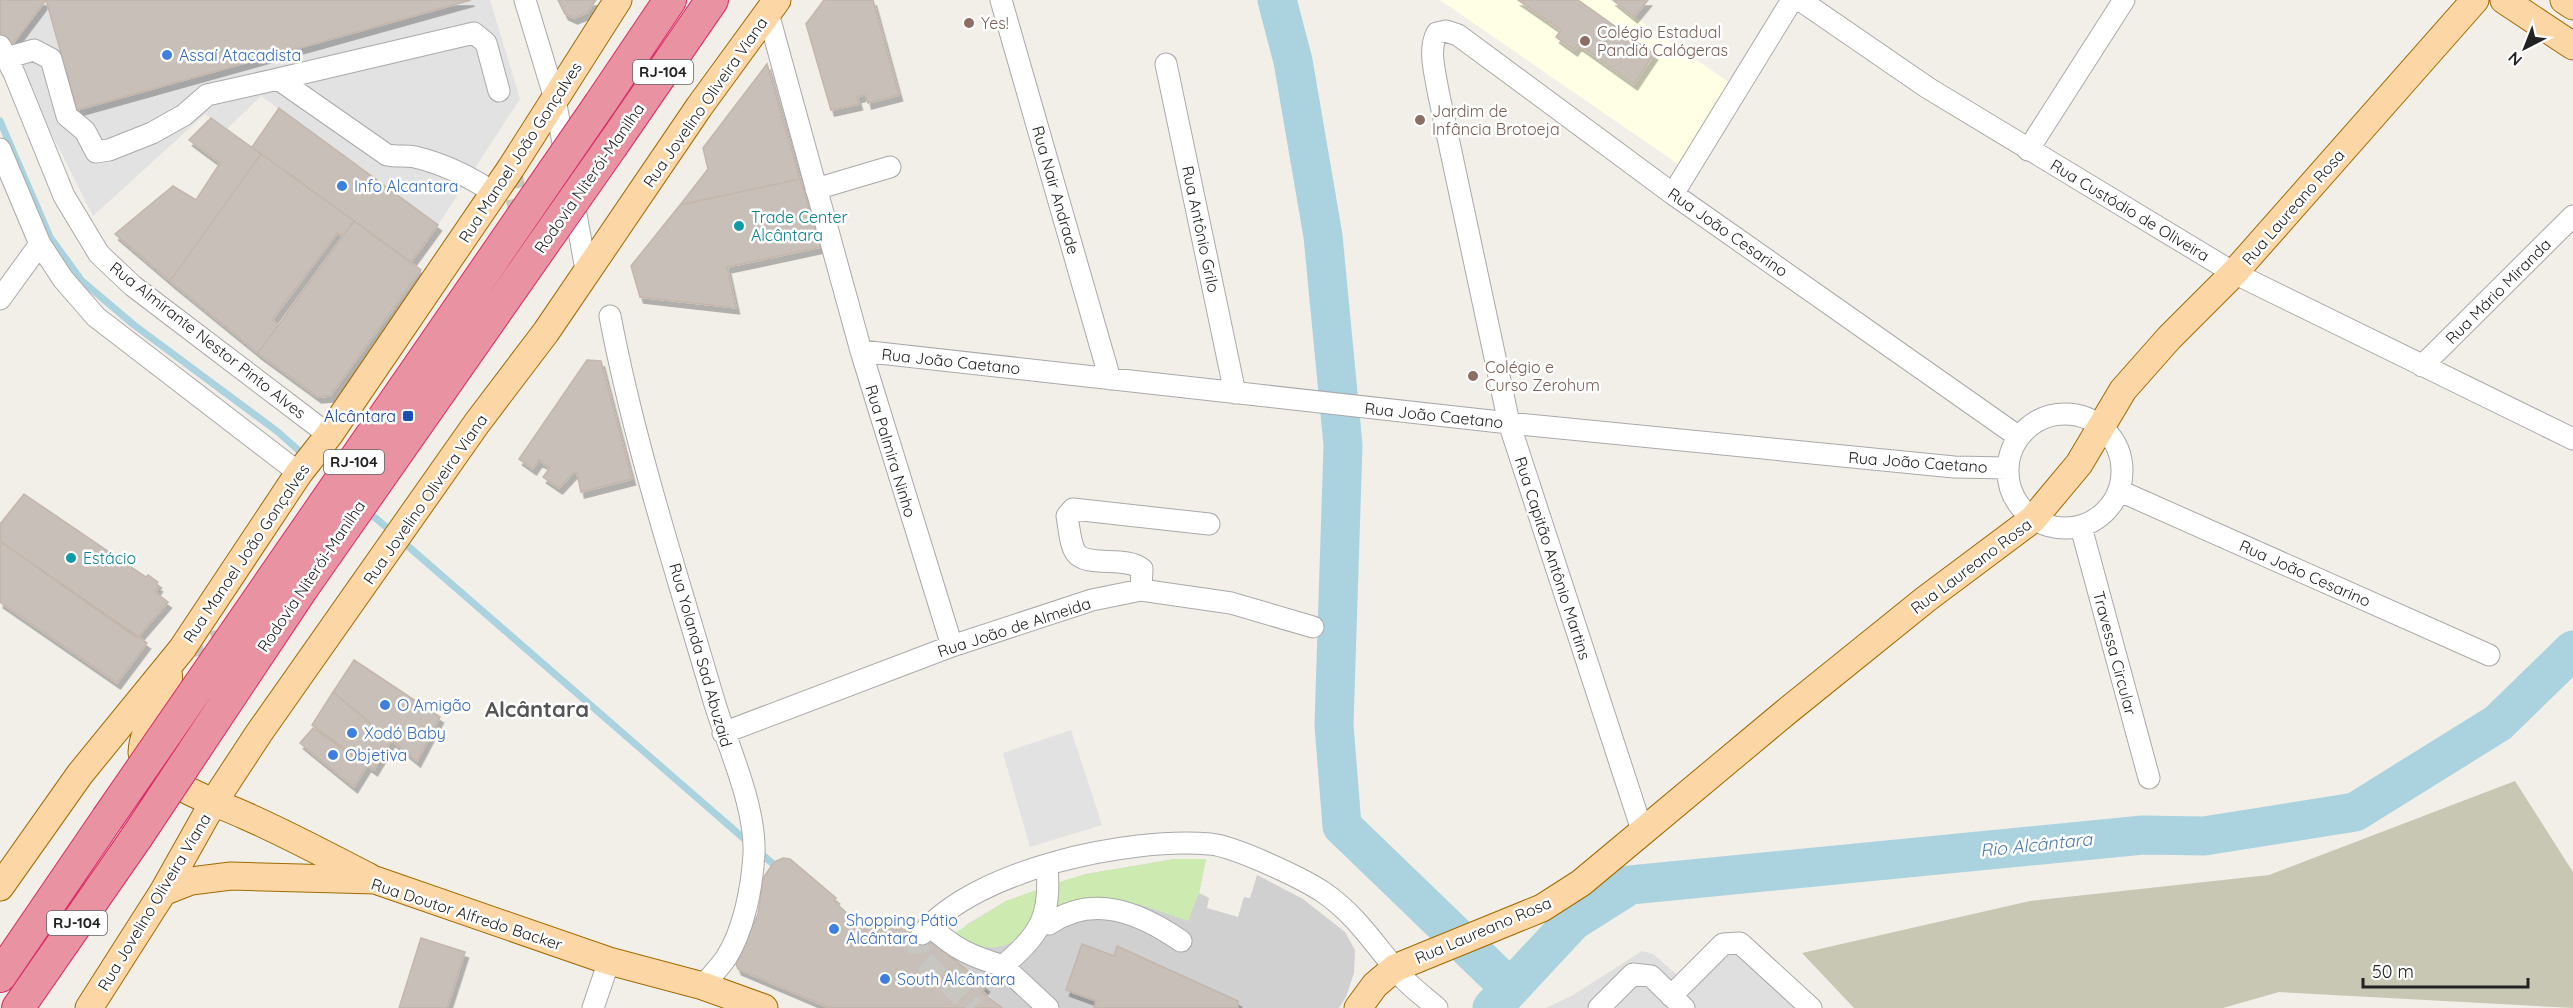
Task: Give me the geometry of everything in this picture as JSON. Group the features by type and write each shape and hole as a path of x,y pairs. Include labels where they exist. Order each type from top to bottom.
{"highway":[{"name":"Rodovia Niterói-Manilha","path":"0,976 670,0"},
{"name":"Rodovia Niterói-Manilha","path":"18,1008 136,838 301,590 712,0"}],"main road":[{"name":"Rua Manoel João Gonçalves","path":"0,887 80,774 182,649 302,470 494,193 618,0"},
{"name":"Rua Laureano Rosa","path":"1358,1008 1375,985 1400,974 1424,956 1542,908 1581,883 1804,697 1926,599 2033,519 2079,464 2123,390 2169,338 2234,273 2475,0"},
{"path":"2504,0 2573,46"},
{"path":"2564,0 2573,6"},
{"name":"Rua Jovelino Oliveira Viana","path":"89,1008 163,892 213,802 477,423 587,274 699,107 772,6"},
{"path":"166,666 169,674 168,691 150,720 142,741 142,753 161,776 180,788 245,815 375,880"},
{"name":"Rua Doutor Alfredo Backer","path":"163,892 191,881 231,876 375,880 609,961 703,986 764,1008"}],"street":[{"path":"525,0 555,99 587,274"},
{"name":"Rua Nair Andrade","path":"1002,0 1110,379"},
{"path":"1673,194 1792,0"},
{"name":"Rua Custódio de Oliveira","path":"1800,0 1928,88 2234,273 2573,439"},
{"path":"2028,150 2124,0"},
{"name":"Rua Palmira Ninho","path":"772,6 816,189 861,351 952,646"},
{"name":"Rua João Cesarino","path":"1437,33 1446,32 1458,35 1673,194 2019,437"},
{"path":"3,52 34,50 51,59 67,116 85,131 96,152 109,150 152,133 184,115 207,95 474,33 486,43 500,91"},
{"name":"Rua Capitão Antônio Martins","path":"1437,33 1432,41 1432,53 1438,91 1509,423 1643,833"},
{"name":"Rua Almirante Nestor Pinto Alves","path":"3,52 64,196 99,254 133,286 326,438"},
{"name":"Rua Antônio Grilo","path":"1166,64 1235,393"},
{"path":"278,79 387,155 400,158 411,156 432,162 470,177 494,193"},
{"path":"0,150 40,244 63,279 96,317 302,470"},
{"path":"816,189 890,167"},
{"name":"Rua Mário Miranda","path":"2422,366 2573,216"},
{"path":"0,299 40,244"},
{"name":"Rua Yolanda Sad Abuzaid","path":"610,316 628,403 723,733 750,814 754,852 747,898 737,936 726,958 703,986"},
{"name":"Rua João Caetano","path":"861,351 1509,423 1954,467 2008,468"},
{"path":"2074,414 2102,426 2118,447 2123,468 2120,491 2102,516 2081,527 2051,527 2033,519 2024,511 2010,486 2008,468 2019,437 2035,422 2053,415 2074,414"},
{"name":"Rua João Cesarino","path":"2120,491 2489,655"},
{"path":"1141,590 1142,569 1135,563 1083,559 1075,552 1067,516 1073,509 1209,524"},
{"name":"Travessa Circular","path":"2081,527 2149,778"},
{"name":"Rua João de Almeida","path":"723,733 952,646 1092,600 1141,590 1231,603 1313,627"},
{"path":"1048,1008 1003,966 968,955 926,930 946,911 969,897 1008,879 1047,866 1109,849 1212,844 1278,868 1323,892 1362,925 1400,974 1437,1008"},
{"path":"1003,966 1035,936 1043,923 1048,903 1047,866"},
{"path":"1043,923 1049,924 1060,916 1081,909 1103,907 1130,912 1146,919 1181,941"},
{"path":"1599,1008 1632,974 1651,976 1678,1002 1723,944 1740,942 1811,1008"},
{"path":"593,1008 609,961"}],"shaded area":[{"path":"471,0 490,0 520,99 438,225 261,96 227,129 205,114 93,216 9,49 45,1 77,110"},
{"name":"Colégio Estadual Pandiá Calógeras","path":"1440,0 1610,0 1730,83 1678,164"},
{"path":"1071,730 1102,825 1030,847 1003,753"},
{"path":"2515,781 2573,872 2573,1008 2279,992 2223,1008 1854,1008 1802,953 2030,901 2269,875"},
{"path":"1175,859 1206,859 1199,893 1209,898 1207,908 1238,917 1244,897 1250,898 1257,875 1303,899 1345,932 1355,950 1354,973 1346,997 1339,1008 1002,1008 939,948 968,924 1006,901 1086,874"},
{"path":"1747,937 1823,1008 1546,1008 1573,995 1642,951 1653,954 1681,978"}],"green space":[{"path":"1175,859 1206,859 1199,893 1188,921 1139,904 1102,900 1056,911 1051,907 1059,882 1086,874"},
{"path":"1039,889 1036,918 1017,939 997,947 986,947 964,941 953,934 1006,901"}],"building":[{"path":"0,0 46,0 9,49 0,35"},
{"name":"Assaí Atacadista","path":"46,0 471,0 77,110"},
{"path":"558,0 596,0 587,13 574,18 565,14"},
{"path":"824,0 873,0 899,95 868,103 866,94 857,97 859,104 831,110 806,24"},
{"path":"1518,0 1578,0 1654,54 1634,84 1578,44 1574,50 1556,37 1561,30"},
{"path":"1613,0 1648,0 1634,17"},
{"path":"767,64 800,179 680,205 708,169 703,148"},
{"path":"279,108 438,225 411,262 252,147"},
{"path":"211,118 261,154 170,281 115,234 173,186 196,200 220,163 189,140"},
{"path":"261,154 354,221 343,236 337,233 272,320 278,325 258,353 170,281"},
{"name":"Trade Center Alcântara","path":"800,179 821,247 727,267 736,308 640,297 631,266 680,205"},
{"path":"354,221 421,270 330,396 318,397 258,353"},
{"path":"587,360 601,361 632,479 581,492 577,473 573,473 559,488 543,477 550,468 539,460 533,469 519,459"},
{"name":"Estácio","path":"24,494 146,577 148,575 158,582 156,584 159,586 155,592 168,602 137,638 0,541 0,524"},
{"path":"0,541 147,643 117,683 0,602"},
{"name":"O Amigão","path":"354,660 440,717 417,761 333,692"},
{"name":"Xodó Baby","path":"333,692 391,741 374,770 312,725"},
{"name":"Objetiva","path":"313,728 367,766 354,787 300,743"},
{"name":"Shopping Pátio Alcântara","path":"783,858 790,859 836,898 834,901 852,918 856,914 867,919 901,921 912,925 986,986 982,992 1002,1008 830,1008 738,969 736,964 758,914 763,878 774,862"},
{"path":"421,938 465,952 447,1008 399,1008"},
{"path":"1082,944 1114,956 1117,946 1238,1001 1238,1008 1094,1008 1096,1001 1066,990"}],"waterway":[{"path":"1277,0 1293,61 1323,236 1343,445 1334,725 1342,826 1510,988"},
{"path":"0,121 50,237 82,281 134,325 278,432 306,457"},
{"path":"366,510 392,532"},
{"path":"402,541 749,843"},
{"name":"Rio Alcântara","path":"1492,1008 1573,921 1630,885 2143,835 2204,836 2355,812 2498,723 2573,650"},
{"path":"758,851 779,869"}],"tunnel":[{"path":"511,168 529,270"},
{"path":"182,649 237,636"},
{"path":"922,934 917,943 920,958 974,1008"}],"place":[{"name":"Yes!","path":"969,23"},
{"name":"Colégio Estadual Pandiá Calógeras","path":"1585,41"},
{"name":"Assaí Atacadista","path":"167,55"},
{"name":"Jardim de Infância Brotoeja","path":"1420,120"},
{"name":"Info Alcantara","path":"342,186"},
{"name":"Trade Center Alcântara","path":"739,226"},
{"name":"Colégio e Curso Zerohum","path":"1473,376"},
{"name":"Alcântara","path":"408,416"},
{"name":"Estácio","path":"71,558"},
{"name":"O Amigão","path":"385,705"},
{"name":"Xodó Baby","path":"352,733"},
{"name":"Objetiva","path":"333,755"},
{"name":"Shopping Pátio Alcântara","path":"834,929"},
{"name":"South Alcântara","path":"885,979"}],"district":[{"name":"Alcântara","path":"537,709"}]}
